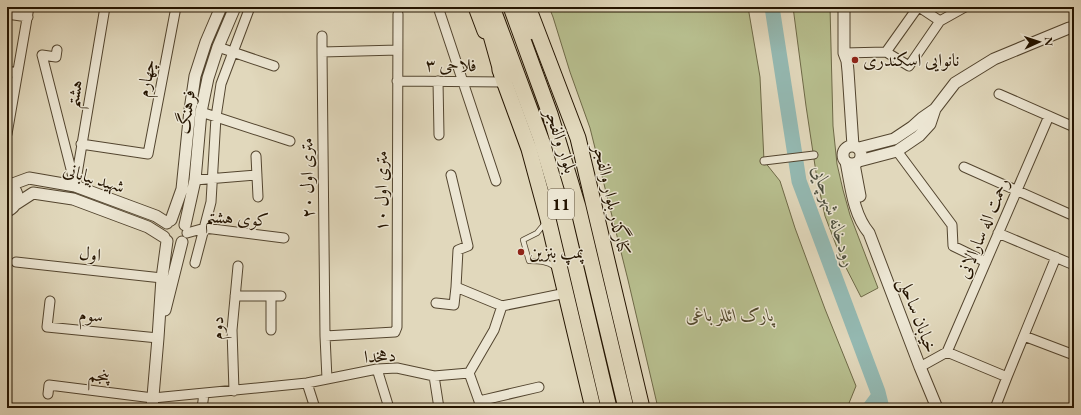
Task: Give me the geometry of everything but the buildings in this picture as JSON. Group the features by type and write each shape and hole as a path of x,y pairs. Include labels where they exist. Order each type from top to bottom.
{"main road":[{"path":"476,7 529,149 548,219 594,408"},
{"path":"483,7 504,82"},
{"name":"بلوار والفجر","path":"492,7 548,161 563,213 609,408"},
{"name":"بلوار والفجر","path":"511,7 550,114 578,207 626,408"},
{"path":"522,7 550,114"},
{"name":"کنارگذر بلوار والفجر","path":"528,7 578,138 642,408"}],"street":[{"path":"7,134 29,7"},
{"name":"هشتم","path":"75,186 105,7"},
{"name":"چهارم","path":"82,144 148,154 176,7"},
{"name":"فرهنگ","path":"169,222 182,189 195,76 206,42 220,7"},
{"name":"فرهنگ","path":"158,338 185,233 195,180 201,112 208,78 218,46 235,7"},
{"path":"195,263 211,202 216,117 221,84 250,7"},
{"path":"438,7 496,181"},
{"path":"844,7 844,53 848,71 853,147"},
{"path":"886,52 919,7 940,21"},
{"path":"844,53 886,52 909,66 940,21 965,7"},
{"path":"7,14 28,17"},
{"name":"۱۰ متری اول","path":"325,336 395,332 397,328 398,14"},
{"path":"935,109 930,124 919,136 897,151 853,162 843,156 844,150 894,139 935,109 955,83 994,59 1072,26"},
{"name":"۲۰ متری اول","path":"322,36 325,336 327,379"},
{"path":"218,46 274,66"},
{"path":"57,50 56,57 42,55 75,186"},
{"path":"322,52 398,50"},
{"path":"7,71 17,73"},
{"name":"فلاحی ۳","path":"398,81 504,82"},
{"path":"438,81 439,135"},
{"path":"999,94 1074,127"},
{"path":"201,112 290,140"},
{"name":"رحمت اله سارالانی","path":"947,352 1049,116"},
{"path":"853,147 862,153 862,156 853,162"},
{"path":"897,151 952,226 953,246 986,262"},
{"path":"764,161 814,155"},
{"path":"256,156 258,197"},
{"name":"خیابان ساحلی","path":"853,162 853,199 862,224 869,233 920,368 937,408"},
{"path":"964,167 1074,216"},
{"path":"195,180 257,175"},
{"path":"436,303 454,305 458,250 468,246 451,175"},
{"name":"شهید بیابانی","path":"9,184 29,178 75,186 169,222"},
{"path":"9,184 14,188 17,195 16,204"},
{"name":"شهید بیابانی","path":"7,211 33,193 73,199 148,227 166,239"},
{"path":"179,220 185,233 174,244 166,239 163,230 169,222 179,220"},
{"name":"کوی هشتم","path":"185,233 205,228 284,238"},
{"path":"998,233 1074,265"},
{"name":"فرهنگ","path":"152,403 166,239"},
{"path":"995,408 1056,257"},
{"name":"اول","path":"16,262 162,278"},
{"name":"دوم","path":"234,391 232,330 238,266"},
{"path":"456,287 502,306 566,294"},
{"path":"235,296 281,296"},
{"path":"271,296 271,330"},
{"name":"سوم","path":"50,301 46,327 158,338"},
{"path":"502,306 494,330 469,373 479,405 538,387"},
{"path":"1024,336 1074,355"},
{"path":"920,368 947,352 1007,377"},
{"name":"دهخدا","path":"152,403 204,394 307,383 377,370 397,368 434,376 469,373"},
{"path":"377,370 389,408"},
{"path":"434,376 439,408"},
{"path":"307,383 315,408"},
{"name":"پنجم","path":"48,394 49,385 152,403"},
{"path":"202,408 204,394"}],"lane":[{"path":"548,219 536,233 523,240 529,261 544,261 560,271"}],"green space":[{"name":"پارک ائللر باغی","path":"549,7 748,7 760,77 764,161 780,181 795,228 825,309 856,386 847,408 658,408 590,128"},
{"path":"793,7 830,7 833,126 837,164 850,215 878,288 861,297 841,258 825,216 817,179"}],"waterway":[{"name":"رودخانه شهرچایی","path":"772,7 799,181 878,392 882,408"},
{"path":"866,408 878,392"}],"place":[{"name":"نانوایی اسکندری","path":"855,60"},
{"name":"پمپ بنزین","path":"521,252"}]}
